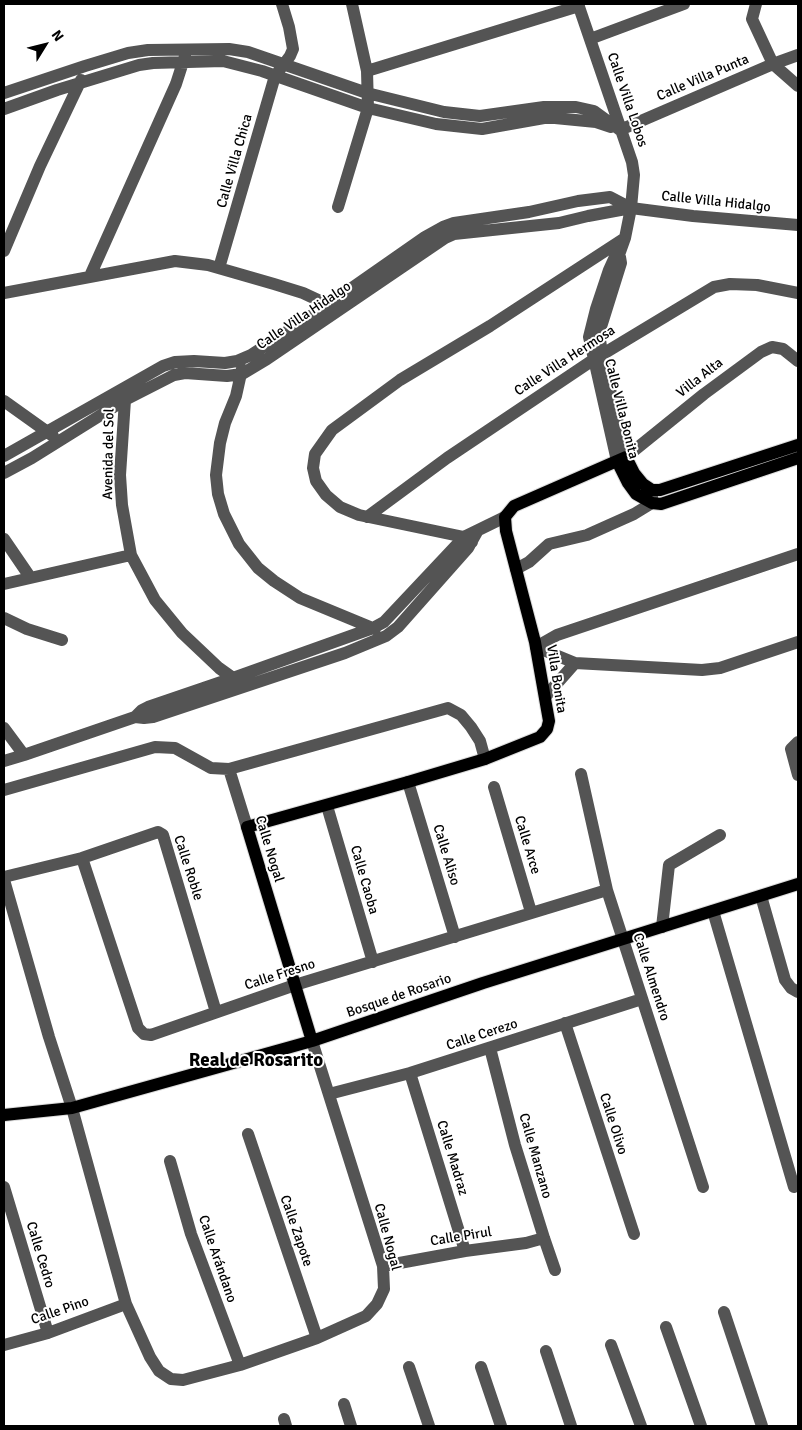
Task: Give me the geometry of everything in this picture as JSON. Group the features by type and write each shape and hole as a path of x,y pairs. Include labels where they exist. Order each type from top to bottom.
{"main road":[{"path":"652,490 669,489 798,445"},
{"path":"652,503 661,504 798,458"},
{"name":"Calle Villa Bonita","path":"622,459 643,484 652,490"},
{"name":"Calle Villa Bonita","path":"622,459 628,483 636,494 652,503"},
{"path":"505,517 514,506 622,459"},
{"name":"Villa Bonita","path":"247,827 327,806 485,759 540,737 547,729 549,720 536,647 506,531 505,517"},
{"name":"Calle Nogal","path":"247,827 312,1041"},
{"name":"Bosque de Rosario","path":"4,1115 72,1108 312,1041 483,983 798,884"}],"street":[{"path":"282,4 293,49 284,65"},
{"path":"338,207 368,108 367,71 352,4"},
{"path":"590,40 684,4"},
{"path":"756,4 752,20 773,64 798,86"},
{"path":"367,71 578,5"},
{"name":"Calle Villa Lobos","path":"578,5 632,162 634,175 631,208"},
{"path":"90,276 176,84 184,62 186,49"},
{"path":"4,93 85,66 135,52 229,49 248,52 367,93 444,112 480,116 544,107 576,107 594,110 620,130"},
{"name":"Calle Villa Punta","path":"620,130 773,64 798,56"},
{"path":"4,109 139,65 223,62 262,71 368,108 436,124 482,129 556,118 596,122 620,130"},
{"name":"Calle Villa Chica","path":"219,268 275,76 284,65"},
{"path":"4,251 40,166 80,83 85,66"},
{"name":"Calle Villa Hidalgo","path":"4,456 163,366 175,362 225,363 243,359 454,234 558,223 631,208 693,216 798,225"},
{"name":"Calle Villa Bonita","path":"622,459 598,358 601,327 621,263 620,252 631,208"},
{"path":"468,540 358,515 340,507 326,495 316,481 313,468 314,454 332,430 400,380 490,326 625,238"},
{"path":"4,293 175,261 219,268 303,293 333,307"},
{"name":"Calle Villa Hermosa","path":"368,517 447,458 598,358 714,286 730,284 757,285 798,293"},
{"name":"Calle Villa Hidalgo","path":"4,473 125,400 174,374 227,376 242,374 267,360 333,307"},
{"name":"Villa Alta","path":"622,459 761,352 772,347 783,349 798,361"},
{"path":"243,359 242,374 220,443 216,475 218,494 228,522 239,544 258,568 300,598 373,628 386,636"},
{"path":"4,400 48,432 58,442"},
{"name":"Avenida del Sol","path":"125,400 120,475 122,505 131,555 155,600 182,633 219,668 233,678"},
{"path":"516,569 529,562 549,544 587,535 634,514 652,503 652,490"},
{"path":"136,717 142,710 148,707 373,628 386,621 478,530 505,517"},
{"path":"4,540 30,577"},
{"path":"4,761 136,717 153,717 221,695 345,653 386,636 398,628 410,615 468,540"},
{"path":"536,647 557,635 798,554"},
{"path":"4,584 131,555"},
{"path":"4,618 27,629 62,640"},
{"path":"536,647 575,663 702,670 720,668 798,642"},
{"path":"544,697 575,663"},
{"path":"4,790 155,747 175,748 211,768 229,769 448,708 460,715 471,727 480,741 485,759"},
{"path":"4,728 24,755"},
{"path":"798,742 791,750 798,775"},
{"name":"Calle Nogal","path":"229,769 247,827"},
{"name":"Calle Almendro","path":"581,774 607,890 703,1187"},
{"name":"Calle Aliso","path":"408,782 455,937"},
{"name":"Calle Arce","path":"494,787 531,912"},
{"name":"Calle Caoba","path":"327,806 373,962"},
{"name":"Calle Roble","path":"4,879 82,858 158,832 163,835 216,1012"},
{"path":"662,927 669,865 720,835"},
{"name":"Calle Fresno","path":"82,858 138,1028 144,1034 151,1035 295,985 607,890"},
{"name":"Calle Nogal","path":"4,879 49,1037 72,1108 126,1304 150,1357 159,1372 171,1379 183,1380 240,1365 316,1338 366,1316 377,1304 384,1289 383,1266 312,1041"},
{"path":"761,896 786,980 791,988 798,992"},
{"path":"713,911 794,1187"},
{"name":"Calle Cerezo","path":"329,1094 410,1073 642,999"},
{"name":"Calle Olivo","path":"565,1023 634,1234"},
{"name":"Calle Manzano","path":"490,1048 515,1145 555,1270"},
{"name":"Calle Madraz","path":"410,1073 465,1251"},
{"name":"Calle Zapote","path":"248,1134 316,1338"},
{"name":"Calle Arándano","path":"170,1160 191,1234 240,1365"},
{"name":"Calle Cedro","path":"4,1187 48,1333"},
{"name":"Calle Pirul","path":"383,1266 544,1238"},
{"name":"Calle Pino","path":"4,1345 48,1333 126,1304"},
{"path":"724,1312 762,1426"},
{"path":"666,1327 701,1426"},
{"path":"611,1345 641,1426"},
{"path":"546,1351 572,1426"},
{"path":"409,1367 428,1426"},
{"path":"482,1367 501,1426"},
{"path":"344,1404 352,1426"}],"district":[{"name":"Real de Rosarito","path":"256,1061"}]}
